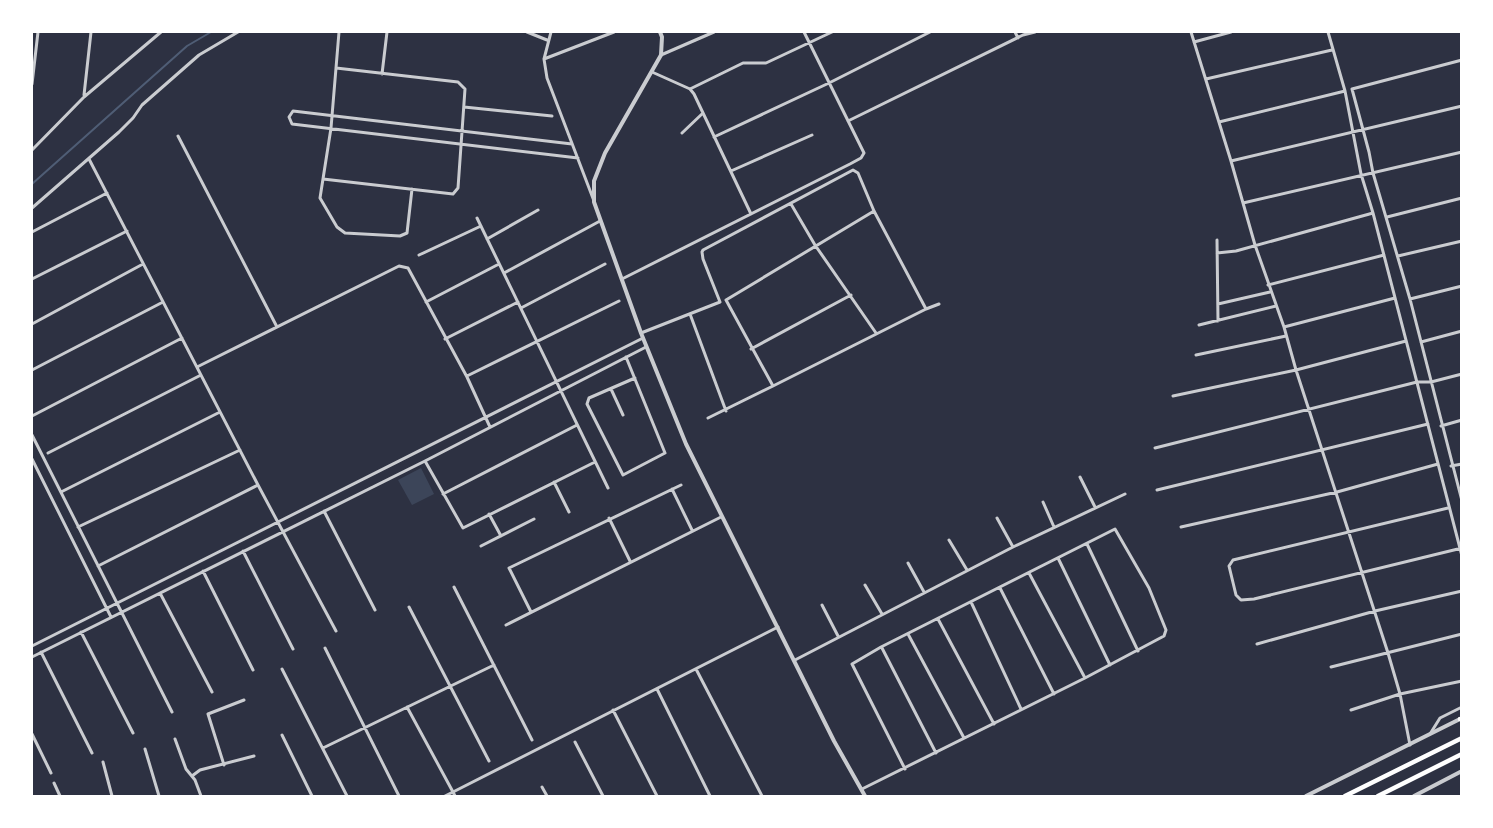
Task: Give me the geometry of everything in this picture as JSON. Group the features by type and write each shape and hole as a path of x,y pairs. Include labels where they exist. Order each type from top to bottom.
{"highway":[{"path":"1345,796 1461,738"},
{"path":"1378,796 1461,754"}],"street":[{"path":"32,84 38,32"},
{"path":"84,97 91,32"},
{"path":"32,150 84,97 154,33 161,32"},
{"path":"32,208 89,159 126,125 142,105 199,55 238,32"},
{"path":"339,32 331,128 320,198 338,227 345,233 405,235 412,189"},
{"path":"382,74 387,32"},
{"path":"527,32 547,40"},
{"path":"551,32 547,40 544,59 547,78 646,347 686,444 721,517 834,741 866,796"},
{"path":"544,59 614,32"},
{"path":"594,202 594,181 605,153 661,55 660,32"},
{"path":"661,55 714,32"},
{"path":"622,279 861,158 864,153 804,32"},
{"path":"690,89 743,63 766,63 832,32"},
{"path":"714,137 930,32"},
{"path":"1015,32 1018,38"},
{"path":"848,121 1018,38 1035,32"},
{"path":"1191,32 1255,245 1284,327 1388,653 1400,694 1410,745"},
{"path":"1194,42 1232,32"},
{"path":"1328,32 1345,91 1362,174 1461,556"},
{"path":"1206,79 1332,50"},
{"path":"1461,60 1352,89 1373,173 1410,299 1461,501"},
{"path":"323,179 453,194 456,191 465,89 458,82 336,68"},
{"path":"652,72 690,89 751,214"},
{"path":"1219,122 1345,91"},
{"path":"1231,161 1461,106"},
{"path":"464,107 552,116"},
{"path":"572,144 293,111 289,117 292,123 578,158"},
{"path":"681,133 703,113"},
{"path":"731,171 812,135"},
{"path":"177,136 277,327"},
{"path":"1243,203 1461,152"},
{"path":"89,159 336,631"},
{"path":"720,302 703,259 703,250 852,170 858,173 874,211 926,309"},
{"path":"32,232 107,193"},
{"path":"1387,217 1461,198"},
{"path":"791,204 815,245 876,333"},
{"path":"487,239 538,210"},
{"path":"641,333 726,300 874,211"},
{"path":"1217,253 1236,251 1373,213"},
{"path":"477,218 608,488"},
{"path":"504,273 600,221"},
{"path":"419,255 481,226"},
{"path":"32,279 127,231"},
{"path":"1217,240 1218,321"},
{"path":"1398,256 1461,241"},
{"path":"1268,285 1384,255"},
{"path":"32,324 143,264"},
{"path":"426,302 499,264"},
{"path":"521,308 604,264"},
{"path":"197,367 399,266 408,268 467,377 490,427"},
{"path":"1410,299 1461,286"},
{"path":"1218,304 1270,292"},
{"path":"751,349 851,295"},
{"path":"1284,327 1395,298"},
{"path":"726,300 773,386"},
{"path":"467,377 619,301"},
{"path":"32,370 163,302"},
{"path":"445,339 518,302"},
{"path":"708,418 726,411 876,333 939,304"},
{"path":"1199,325 1276,306"},
{"path":"690,314 726,411"},
{"path":"1421,342 1461,331"},
{"path":"1196,355 1286,336"},
{"path":"32,416 182,338"},
{"path":"32,646 643,338"},
{"path":"1173,396 1296,370 1406,340"},
{"path":"32,657 646,347"},
{"path":"626,357 635,378 665,454 623,475 587,404 590,398 635,378"},
{"path":"1155,448 1417,382 1431,382 1461,374"},
{"path":"48,453 201,375"},
{"path":"611,389 623,415"},
{"path":"60,492 220,412"},
{"path":"1441,426 1461,420"},
{"path":"1157,490 1428,424"},
{"path":"443,494 577,425"},
{"path":"32,435 172,711"},
{"path":"78,527 240,450"},
{"path":"32,459 111,617"},
{"path":"425,460 463,528 595,462"},
{"path":"1181,527 1336,492 1438,464"},
{"path":"1451,466 1461,464"},
{"path":"1080,477 1095,507"},
{"path":"554,482 569,512"},
{"path":"98,566 258,485"},
{"path":"531,612 509,568 681,485"},
{"path":"672,489 692,531"},
{"path":"795,660 967,570 1125,494"},
{"path":"1043,502 1054,528"},
{"path":"1448,508 1233,560 1229,566 1236,595 1244,601 1362,574 1460,548"},
{"path":"324,511 375,610"},
{"path":"489,514 501,536"},
{"path":"506,625 721,517"},
{"path":"609,518 630,561"},
{"path":"997,518 1013,547"},
{"path":"481,546 534,519"},
{"path":"862,789 905,769 1110,666 1164,636 1166,630 1149,588 1115,529 881,647 852,664 905,769"},
{"path":"949,540 967,570"},
{"path":"1087,543 1138,651"},
{"path":"243,551 293,649"},
{"path":"1058,558 1110,666"},
{"path":"908,563 924,592"},
{"path":"203,571 253,670"},
{"path":"1029,573 1085,678"},
{"path":"865,585 882,614"},
{"path":"454,587 532,740"},
{"path":"999,588 1054,694"},
{"path":"1257,644 1375,611 1461,591"},
{"path":"160,593 212,692"},
{"path":"971,602 1021,709"},
{"path":"822,604 838,636"},
{"path":"409,607 489,761"},
{"path":"938,618 994,724"},
{"path":"445,796 454,794 613,710 778,627"},
{"path":"81,632 133,733"},
{"path":"908,634 964,738"},
{"path":"1331,667 1461,634"},
{"path":"881,647 936,753"},
{"path":"325,648 399,796"},
{"path":"41,652 92,753"},
{"path":"323,748 494,665"},
{"path":"282,669 347,796"},
{"path":"696,669 762,796"},
{"path":"1351,710 1400,694 1461,681"},
{"path":"657,689 710,796"},
{"path":"224,765 208,714 244,700"},
{"path":"407,707 454,794"},
{"path":"1428,736 1440,718 1461,707"},
{"path":"613,710 657,796"},
{"path":"1306,796 1461,719"},
{"path":"32,734 51,773"},
{"path":"282,735 312,796"},
{"path":"175,739 186,769 192,776 201,796"},
{"path":"575,742 603,796"},
{"path":"145,749 159,796"},
{"path":"192,776 200,770 254,756"},
{"path":"103,762 112,796"},
{"path":"1414,796 1461,771"},
{"path":"54,783 60,796"},
{"path":"542,787 547,796"}],"shaded area":[{"path":"421,468 434,494 412,505 398,480"}],"waterway":[{"path":"32,184 187,46 211,32"}]}
